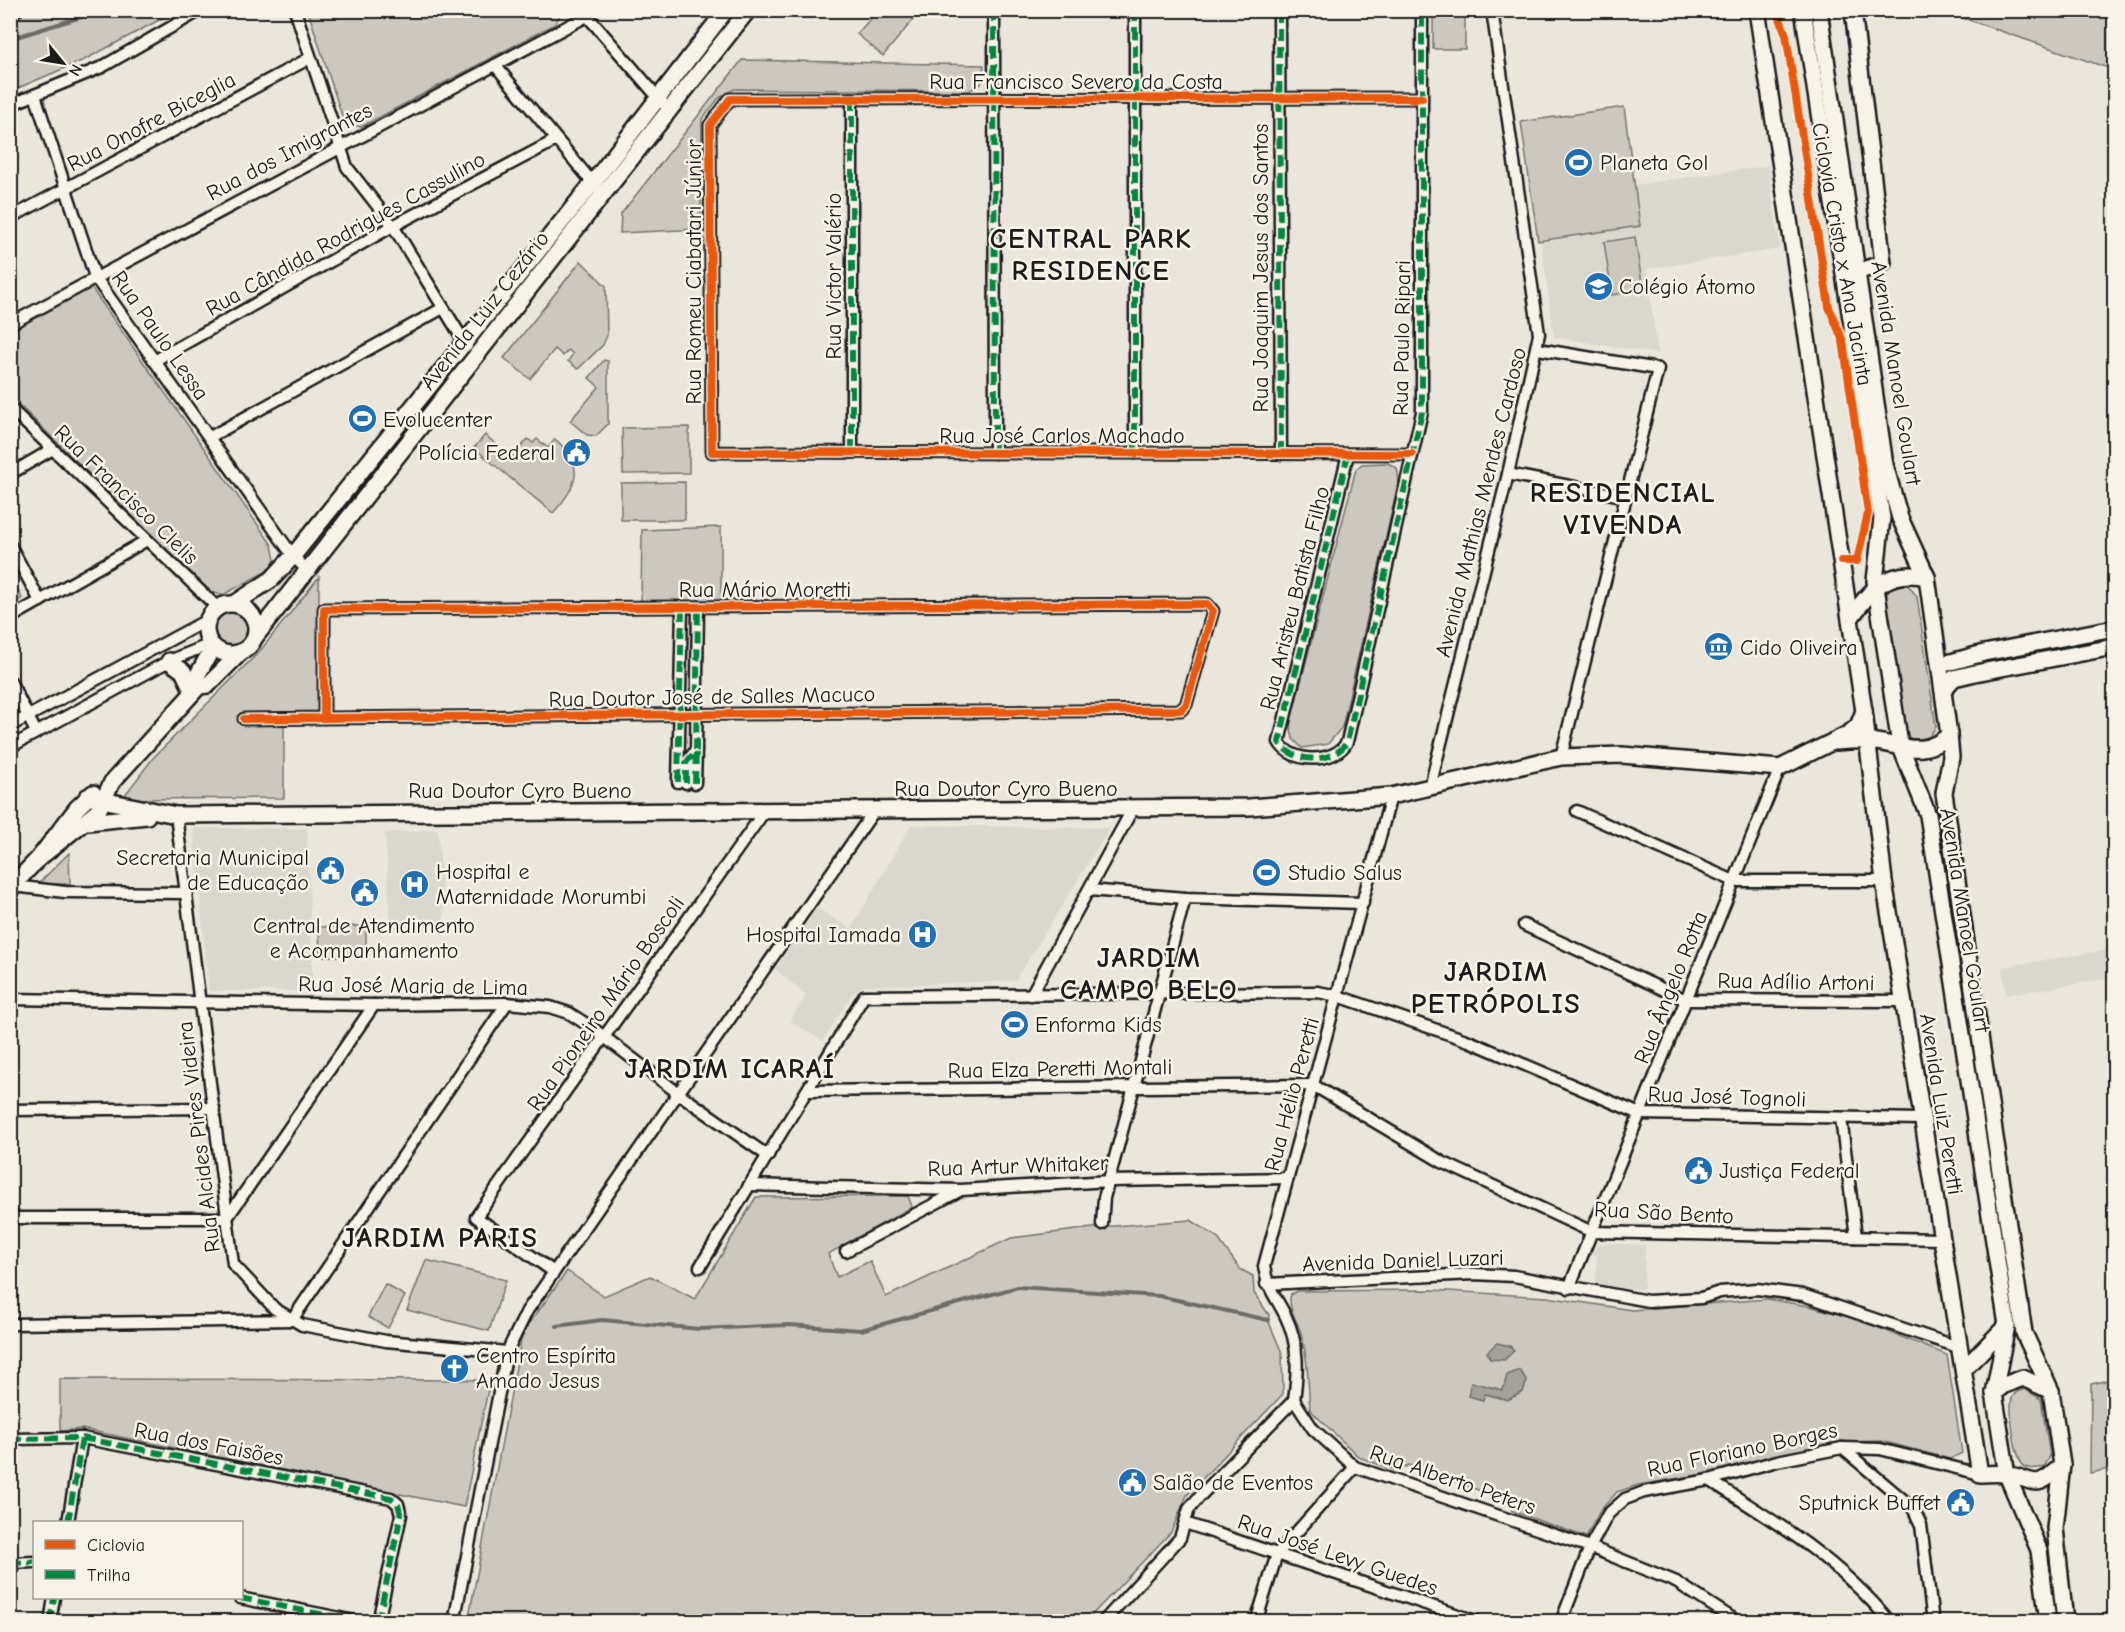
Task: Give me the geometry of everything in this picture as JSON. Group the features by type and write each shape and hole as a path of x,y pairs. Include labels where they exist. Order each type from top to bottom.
{"street":[{"path":"10,14 17,10"},
{"path":"10,105 102,67 201,10"},
{"path":"294,10 347,167 393,226 464,344 477,354"},
{"path":"727,10 744,17"},
{"name":"Avenida Luiz Cezário","path":"255,637 477,354 598,189 664,104 727,10"},
{"path":"993,10 995,453"},
{"path":"1135,10 1135,453"},
{"name":"Rua Joaquim Jesus dos Santos","path":"1279,10 1281,454"},
{"name":"Rua Paulo Ripari","path":"1342,750 1351,730 1422,412 1422,10"},
{"name":"Avenida Mathias Mendes Cardoso","path":"1430,787 1538,350 1539,334 1492,10"},
{"name":"Avenida Luiz Peretti","path":"1757,10 1864,711 1884,881 1980,1474"},
{"name":"Avenida Manoel Goulart","path":"1803,10 1882,518 1876,587 1900,745 1928,815 2007,1326 1994,1393 2007,1474 2039,1550 2048,1622"},
{"name":"Avenida Manoel Goulart","path":"1820,10 1885,465 1900,518 1928,577 1951,757 1944,793 2022,1322 2024,1333 2051,1391 2062,1465 2055,1528 2065,1622"},
{"path":"1853,10 1882,263 1857,272"},
{"path":"585,13 664,104"},
{"name":"Rua dos Imigrantes","path":"10,324 495,65 585,13"},
{"name":"Avenida Luiz Cezário","path":"664,104 744,17"},
{"name":"Rua Onofre Biceglia","path":"10,218 310,58"},
{"path":"495,65 598,189"},
{"name":"Rua Paulo Lessa","path":"35,95 95,277 293,556 307,570"},
{"name":"Rua Francisco Severo da Costa","path":"730,99 1422,98"},
{"name":"Rua Romeu Ciabatari Júnior","path":"712,452 710,125 730,99"},
{"name":"Rua Victor Valério","path":"852,99 852,452"},
{"name":"Rua Cândida Rodrigues Cassulino","path":"154,361 393,226 556,140"},
{"name":"Avenida Luiz Cezário","path":"234,604 272,579 293,556 464,344 598,189"},
{"path":"210,437 442,308"},
{"path":"1538,350 1658,369 1561,757"},
{"name":"Rua Francisco Clelis","path":"10,408 51,450 218,608"},
{"path":"10,474 51,450"},
{"name":"Rua José Carlos Machado","path":"712,452 1412,454"},
{"name":"Rua Aristeu Batista Filho","path":"1342,750 1328,757 1297,757 1283,749 1279,742 1348,454"},
{"path":"1508,474 1627,497"},
{"path":"10,618 147,540"},
{"path":"10,545 40,601"},
{"path":"1850,619 1876,587 1905,574 1928,577"},
{"path":"10,726 207,620 218,608 234,604 251,614 256,629 255,637 208,685 196,689 112,782 82,802 38,859 12,887"},
{"name":"Rua Mário Moretti","path":"324,718 324,609 1207,604 1213,610 1186,705 1181,710"},
{"path":"682,607 680,715 686,783 686,763 696,750 698,607"},
{"path":"207,620 206,628 212,645 223,653 241,652"},
{"path":"1940,665 1984,653 2115,628"},
{"path":"2069,637 2072,655"},
{"path":"10,747 168,661 212,645"},
{"path":"196,689 197,676 212,645"},
{"path":"1943,690 1954,678 2115,647"},
{"path":"681,650 697,650"},
{"path":"168,661 183,671 196,689"},
{"path":"10,681 36,732"},
{"name":"Rua Doutor José de Salles Macuco","path":"244,718 1181,710"},
{"name":"Rua Doutor Cyro Bueno","path":"88,822 170,814 1132,810 1249,807 1391,796 1561,757 1622,755 1780,768 1836,742 1858,726 1864,711"},
{"name":"Rua Doutor Cyro Bueno","path":"1836,742 1867,741 1923,749 1937,746 1949,735"},
{"name":"Rua Ângelo Rotta","path":"1569,1288 1780,768"},
{"path":"38,859 88,822 112,782"},
{"name":"Rua Hélio Peretti","path":"1266,1284 1264,1266 1391,796"},
{"path":"82,802 81,816 88,822"},
{"name":"Rua Doutor Cyro Bueno","path":"82,802 102,802 170,814"},
{"path":"1030,995 1132,810"},
{"path":"454,1622 507,1352 527,1311 874,811"},
{"name":"Rua Pioneiro Mário Boscoli","path":"554,1272 476,1217 765,812"},
{"path":"1577,812 1734,881 1884,881"},
{"name":"Rua Alcides Pires Videira","path":"170,814 187,893 233,1264 275,1309 292,1320 315,1329 386,1341 507,1352"},
{"path":"12,887 65,892 187,893"},
{"path":"1089,890 1185,898 1363,903"},
{"path":"1102,1224 1105,1211 1103,1203 1185,898"},
{"name":"Rua Adílio Artoni","path":"1524,925 1686,1000 1903,1001"},
{"name":"Rua José Tognoli","path":"807,1091 864,996 1318,992 1338,996 1469,1041 1640,1114 1921,1119"},
{"name":"Rua José Maria de Lima","path":"10,999 374,1005 507,1003 550,1007 569,1013 768,1156"},
{"path":"10,1324 292,1320 507,1003"},
{"path":"10,1218 227,1218 374,1005"},
{"name":"Rua Elza Peretti Montali","path":"807,1091 1313,1085"},
{"name":"Rua São Bento","path":"1313,1085 1442,1162 1592,1232 1941,1239"},
{"path":"700,1267 807,1091"},
{"path":"10,1110 214,1108"},
{"path":"1841,1118 1856,1237"},
{"name":"Rua Artur Whitaker","path":"749,1185 962,1190 1109,1181 1288,1178"},
{"path":"846,1251 962,1190"},
{"name":"Avenida Daniel Luzari","path":"1266,1284 1474,1274 1514,1276 1648,1301 1701,1298 1720,1292 1757,1289 1803,1295 1961,1348"},
{"path":"1103,1622 1180,1538 1189,1509 1198,1497 1294,1400 1298,1368 1294,1337 1286,1317 1266,1284"},
{"path":"1964,1369 2007,1326"},
{"path":"1994,1393 2004,1385 2023,1378 2051,1391"},
{"name":"Rua Alberto Peters","path":"1294,1400 1312,1429 1355,1467 1590,1546 1676,1582 1738,1622"},
{"path":"68,1521 82,1438"},
{"name":"Rua dos Faisões","path":"10,1439 82,1438 391,1498 398,1504 401,1515 378,1622"},
{"path":"1842,1448 1913,1508 1921,1525 1933,1622"},
{"name":"Rua Floriano Borges","path":"1562,1622 1590,1546 1608,1514 1625,1499 1644,1492 1709,1480 1777,1461 1842,1448 1880,1449 1980,1474 2007,1474 2029,1483 2046,1480 2062,1465"},
{"path":"1256,1622 1277,1554 1355,1467"},
{"path":"1709,1480 1802,1540 1838,1568 1890,1622"},
{"name":"Rua José Levy Guedes","path":"1185,1523 1479,1622"},
{"path":"10,1563 33,1562"},
{"path":"50,1622 54,1599"},
{"path":"243,1599 360,1622"}],"shaded area":[{"path":"559,10 560,15 555,24 361,127 347,124 342,116 308,11"},
{"path":"11,11 176,11 86,59 11,91"},
{"path":"877,11 913,11 918,14 883,56 857,34"},
{"path":"1433,11 1465,11 1465,49 1433,49"},
{"path":"1944,11 2114,11 2114,70 1957,16"},
{"path":"742,60 984,65 981,84 969,91 734,89 719,98 702,119 701,229 620,233 621,214"},
{"name":"Planeta Gol","path":"1624,107 1640,226 1538,241 1521,122"},
{"path":"1768,166 1780,249 1646,269 1658,354 1554,337 1541,241 1640,226 1634,185"},
{"path":"1635,237 1643,290 1612,295 1604,242"},
{"path":"581,261 606,286 607,335 603,345 578,369 568,361 573,354 568,350 563,356 555,349 530,379 504,358"},
{"path":"90,286 272,545 275,560 267,571 223,595 210,592 11,397 10,330"},
{"path":"604,360 608,361 608,424 596,436 587,435 570,421 599,387 589,378"},
{"path":"689,427 689,473 623,474 622,428"},
{"path":"485,435 498,446 496,449 501,453 503,450 512,457 528,439 533,443 537,439 548,448 555,439 565,449 575,467 575,476 568,494 553,513 474,448"},
{"path":"1388,463 1397,468 1399,480 1342,727 1328,744 1302,748 1293,739 1290,724 1356,469 1362,464"},
{"path":"685,482 685,520 621,520 621,483"},
{"path":"721,527 721,602 641,602 642,530"},
{"path":"10,573 22,598 11,608 10,608"},
{"path":"319,577 319,713 243,714 243,725 284,725 284,798 122,799 153,758 260,651"},
{"path":"1899,583 1909,586 1917,597 1936,727 1926,741 1917,742 1904,735 1885,600 1889,589"},
{"path":"231,613 243,617 247,629 243,641 231,645 219,641 215,629 219,617"},
{"name":"Hospital Iamada","path":"911,825 1110,828 1015,981 864,986 852,994 823,1041 790,1021 806,995 775,969 817,908 851,929"},
{"path":"193,828 307,828 313,991 209,991"},
{"name":"Hospital e Maternidade Morumbi","path":"438,829 445,933 391,931 385,833"},
{"path":"69,853 70,884 40,882"},
{"path":"366,926 366,956 320,956 319,927"},
{"path":"2114,949 2114,978 2006,995 2002,967"},
{"path":"908,1196 912,1207 828,1254 837,1277 870,1261 886,1297 1011,1238 1101,1227 1191,1220 1217,1237 1240,1269 1253,1276 1254,1293 1269,1315 1268,1320 1282,1353 1283,1394 1187,1495 1171,1532 1086,1621 468,1622 521,1340 527,1327 567,1271 604,1296 650,1276 695,1299 756,1197"},
{"path":"1603,1243 1645,1245 1644,1289 1596,1287 1597,1256 1592,1253 1597,1246"},
{"path":"426,1260 506,1280 489,1331 407,1310"},
{"path":"385,1284 405,1296 388,1328 368,1317"},
{"path":"1432,1290 1547,1297 1632,1310 1767,1299 1809,1306 1856,1319 1947,1355 1962,1453 1950,1459 1882,1441 1842,1442 1704,1474 1638,1485 1617,1492 1600,1511 1586,1537 1512,1511 1509,1501 1409,1465 1396,1471 1359,1457 1310,1410 1305,1350 1291,1308 1291,1294 1297,1291"},
{"path":"1497,1343 1510,1346 1514,1351 1504,1360 1490,1359 1487,1352"},
{"path":"1520,1370 1527,1381 1523,1392 1508,1400 1485,1394 1483,1400 1468,1396 1471,1382 1503,1390 1507,1375"},
{"path":"60,1379 490,1380 464,1507 82,1429 60,1431"},
{"path":"2114,1379 2114,1468 2090,1473 2091,1384"},
{"path":"2025,1389 2041,1399 2050,1456 2044,1467 2032,1469 2021,1463 2018,1455 2011,1410 2011,1401 2015,1393"}],"waterway":[{"path":"10,39 81,17 91,10"},
{"path":"557,1326 602,1320 700,1329 789,1325 861,1330 1018,1287 1159,1296 1268,1320"}],"marked path":[{"path":"994,10 995,453"},
{"path":"1135,10 1135,453"},
{"path":"1279,10 1281,454"},
{"path":"1348,454 1279,742 1285,749 1303,757 1313,758 1333,754 1347,742 1422,412 1422,10"},
{"path":"852,99 852,452"},
{"path":"678,782 682,607"},
{"path":"686,783 686,763 696,750 698,607"},
{"path":"695,783 696,750"},
{"path":"10,1439 82,1438 391,1498 398,1504 401,1515 378,1622"},
{"path":"68,1521 82,1438"},
{"path":"10,1563 33,1562"},
{"path":"50,1622 54,1599"},
{"path":"243,1599 360,1622"}],"cycle path":[{"name":"Ciclovia Cristo x Ana Jacinta","path":"1777,10 1786,35 1829,307 1843,341 1868,513 1857,561 1841,561"},
{"path":"1412,454 712,452 710,125 730,99 1422,98"},
{"path":"244,719 1181,710 1186,705 1213,611 1207,604 324,609 324,718"}],"place":[{"name":"Planeta Gol","path":"1579,162"},
{"name":"Colégio Átomo","path":"1598,286"},
{"name":"Evolucenter","path":"362,419"},
{"name":"Polícia Federal","path":"576,452"},
{"name":"Cido Oliveira","path":"1719,647"},
{"name":"Secretaria Municipal de Educação","path":"330,870"},
{"name":"Studio Salus","path":"1267,872"},
{"name":"Hospital e Maternidade Morumbi","path":"415,884"},
{"name":"Central de Atendimento e Acompanhamento","path":"364,893"},
{"name":"Hospital Iamada","path":"922,934"},
{"name":"Enforma Kids","path":"1014,1024"},
{"name":"Justiça Federal","path":"1698,1170"},
{"name":"Centro Espírita Amado Jesus","path":"455,1368"},
{"name":"Salão de Eventos","path":"1132,1482"},
{"name":"Sputnick Buffet","path":"1961,1502"}],"district":[{"name":"CENTRAL PARK RESIDENCE","path":"1091,254"},
{"name":"RESIDENCIAL VIVENDA","path":"1623,508"},
{"name":"JARDIM CAMPO BELO","path":"1149,973"},
{"name":"JARDIM PETRÓPOLIS","path":"1496,987"},
{"name":"JARDIM ICARAÍ","path":"730,1068"},
{"name":"JARDIM PARIS","path":"440,1237"}]}
